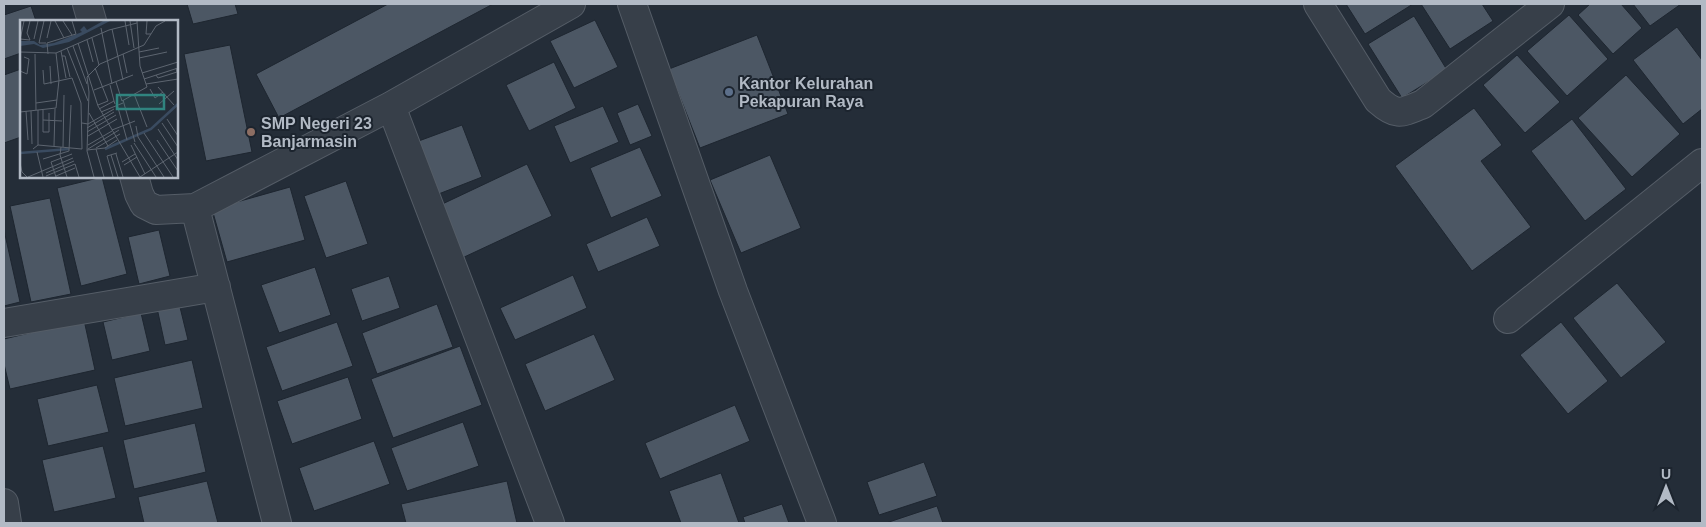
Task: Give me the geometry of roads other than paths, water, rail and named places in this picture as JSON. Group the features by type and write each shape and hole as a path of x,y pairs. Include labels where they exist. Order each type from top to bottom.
{"street":[{"path":"87,4 92,20"},
{"path":"135,178 144,204 156,210 195,208 391,106 572,4"},
{"path":"632,4 733,291 822,523"},
{"path":"1318,4 1378,100 1390,111 1404,112 1423,104 1536,8"},
{"path":"391,106 550,523"},
{"path":"1508,319 1702,163"},
{"path":"195,208 276,523"},
{"path":"4,323 216,287"},
{"path":"4,503 7,523"}],"place":[{"name":"Kantor Kelurahan Pekapuran Raya","path":"729,92"},
{"name":"SMP Negeri 23 Banjarmasin","path":"251,132"}]}
